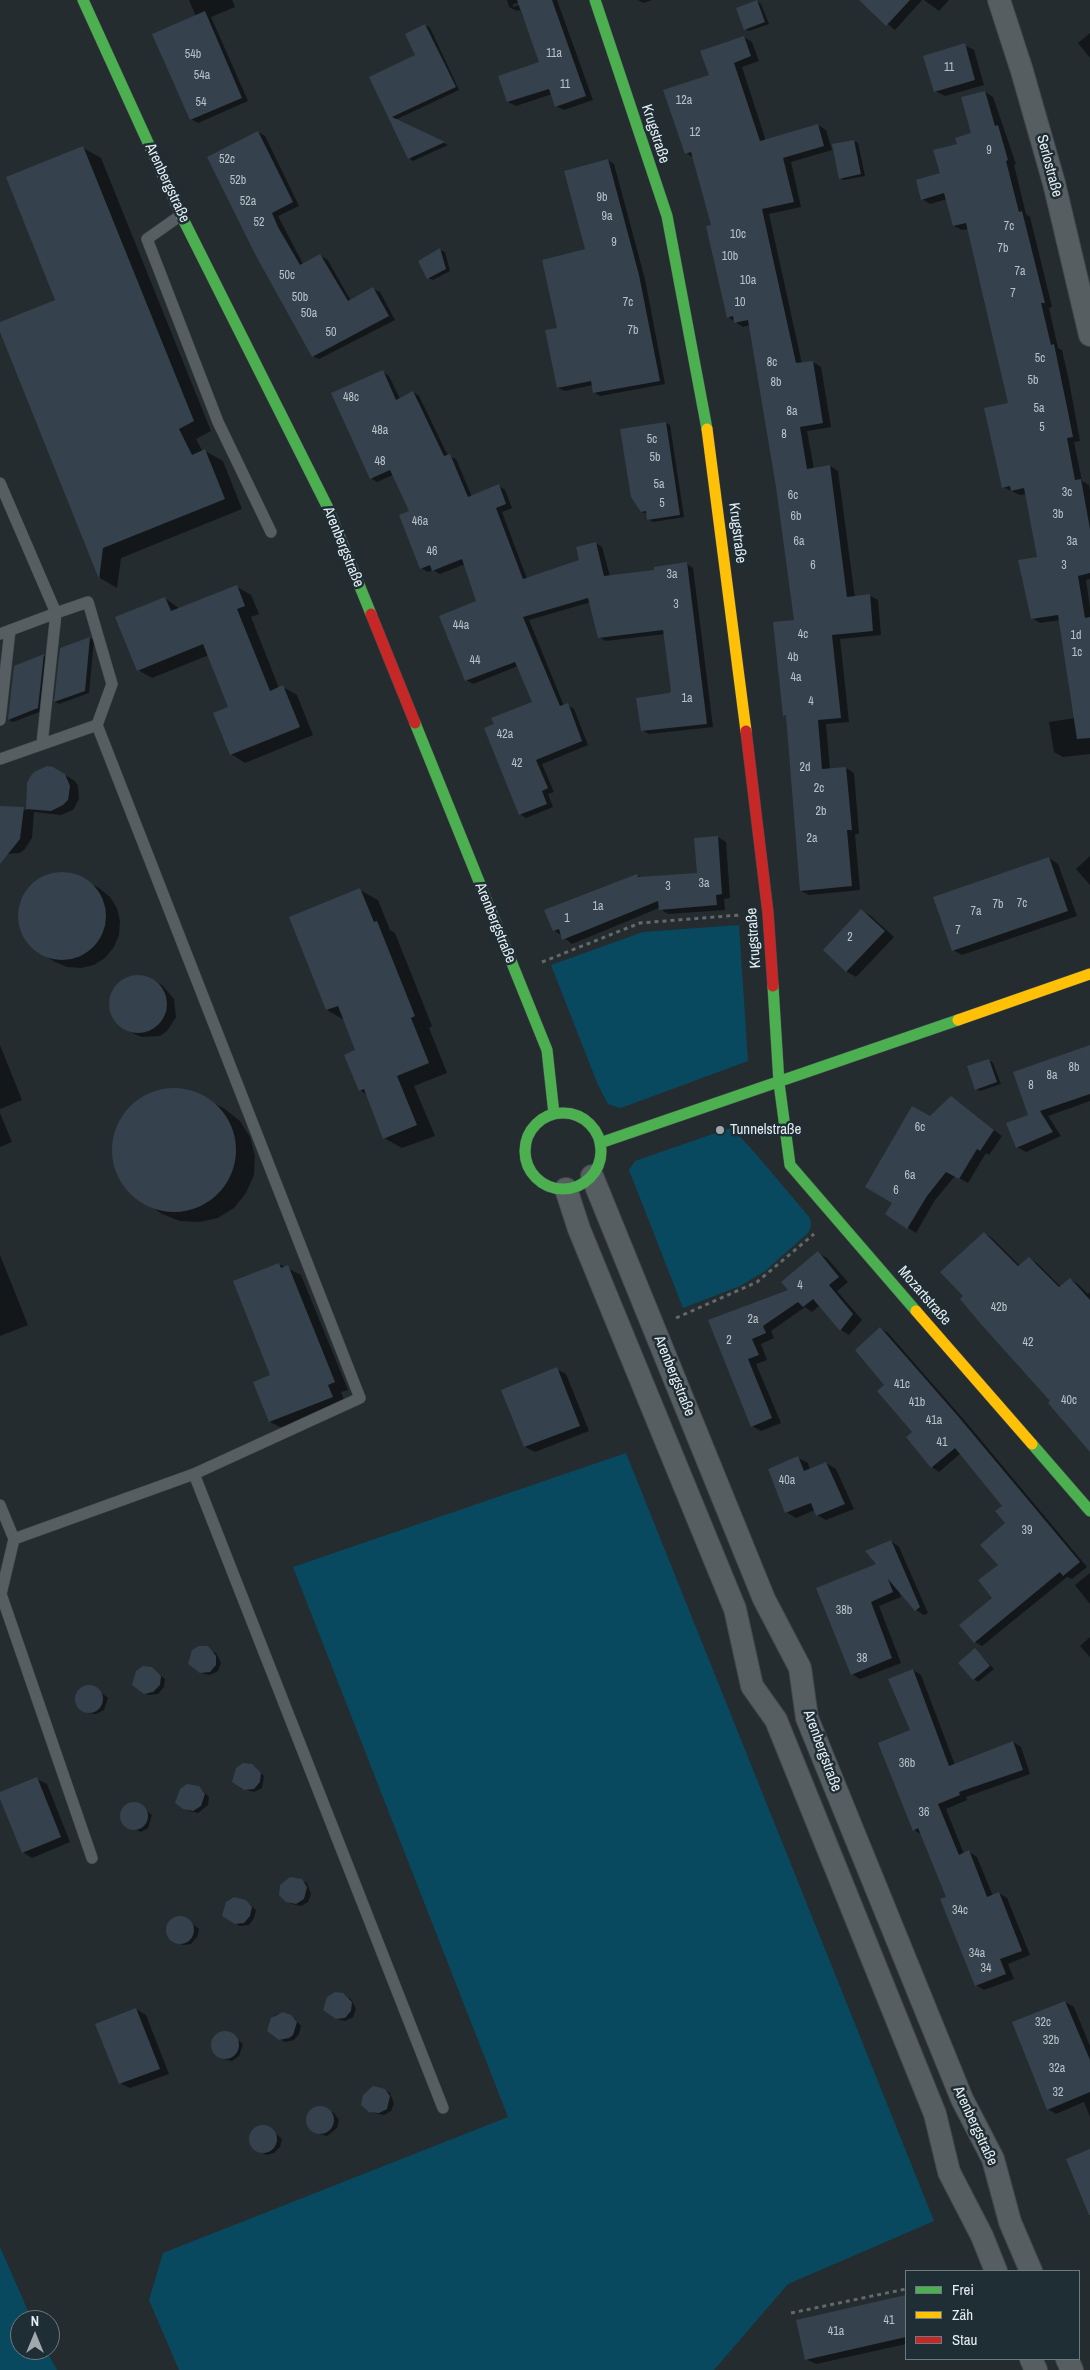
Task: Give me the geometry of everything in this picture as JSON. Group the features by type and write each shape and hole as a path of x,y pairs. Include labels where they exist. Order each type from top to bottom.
{"street":[{"name":"Arenbergstraße","path":"83,0 181,214 328,508 547,1050 554,1114"},
{"name":"Krugstraße","path":"595,0 667,216 712,453 768,913 779,1083"},
{"name":"Serlostraße","path":"999,0 1022,71 1054,183 1090,335"},
{"path":"600,1143 779,1083 1090,974"},
{"name":"Mozartstraße","path":"779,1083 790,1165 1090,1511"},
{"path":"554,1114 575,1115 591,1125 600,1143 600,1159 592,1176 579,1186 566,1189 545,1185 531,1173 525,1156 526,1138 538,1122 554,1114"},
{"name":"Arenbergstraße","path":"592,1176 764,1599 800,1668 807,1718 962,2099 993,2159 1010,2222 1030,2270"},
{"name":"Arenbergstraße","path":"566,1189 579,1229 735,1609 752,1686 776,1720 935,2114 949,2172 982,2236 996,2270"}],"lane":[{"path":"181,214 147,239 218,422 271,532"},
{"path":"0,483 56,613 42,744"},
{"path":"0,720 5,632 88,602 112,684 97,725 360,1398 194,1474 14,1539"},
{"path":"0,759 97,725"},
{"path":"194,1474 443,2108"},
{"path":"0,1505 14,1539 1,1594 92,1858"}],"path":[{"path":"516,972 640,923 768,913"},
{"path":"654,1328 757,1282 836,1217"},
{"path":"791,2313 905,2289"}],"shaded area":[{"path":"739,925 748,1061 620,1108 608,1104 598,1085 551,965 643,932"},
{"path":"727,1129 733,1129 755,1153 810,1218 811,1226 808,1233 765,1271 740,1286 683,1308 629,1170 635,1161"},
{"path":"626,1453 934,2221 788,2284 714,2370 179,2370 149,2300 163,2253 508,2117 293,1567"},
{"path":"0,2247 28,2310 10,2310 10,2360 52,2360 57,2370 0,2370"}],"building":[{"path":"517,0 552,0 586,96 555,107 549,89 507,102 498,76 539,62"},
{"path":"757,0 765,22 744,30 736,8"},
{"path":"859,0 910,0 886,26"},
{"path":"205,11 242,98 190,120 152,34"},
{"path":"425,24 456,87 392,117 445,142 408,159 369,77 415,55 405,34"},
{"path":"744,36 751,56 734,63 760,141 818,124 824,146 783,158 794,202 762,209 796,363 813,361 823,423 800,427 807,469 830,465 847,597 870,594 873,631 832,635 841,718 818,720 822,769 846,767 852,830 847,830 852,886 800,891 786,715 783,716 773,622 794,620 776,487 748,320 734,323 733,316 727,318 706,226 711,225 691,152 685,154 663,90 709,75 700,51"},
{"path":"965,43 975,80 934,92 923,56"},
{"path":"985,91 995,126 998,125 1008,160 1006,161 1019,212 1022,211 1045,303 1041,303 1051,345 1054,344 1073,437 1067,438 1075,480 1081,479 1090,529 1090,573 1078,576 1085,618 1090,617 1090,738 1077,739 1058,615 1031,619 1018,560 1037,557 1024,488 1011,491 1010,486 1002,488 984,408 1008,403 966,223 953,226 944,193 921,200 916,180 940,173 933,150 957,144 955,138 971,133 961,97"},
{"path":"258,131 293,202 272,213 300,265 320,254 348,301 373,287 389,316 312,357 255,254 207,157"},
{"path":"854,140 861,174 839,179 832,144"},
{"path":"83,146 194,421 179,429 192,455 205,449 225,499 103,548 99,579 0,332 0,322 55,300 6,177"},
{"path":"608,159 639,275 660,381 593,393 591,381 557,388 545,330 557,328 542,260 585,249 564,171"},
{"path":"440,248 446,269 427,279 418,261"},
{"path":"383,370 396,400 413,391 444,456 450,454 468,497 499,484 506,504 496,508 523,579 579,560 576,547 596,542 604,576 654,570 654,567 687,562 707,724 641,731 636,698 669,693 671,691 663,630 598,638 588,598 523,617 560,706 568,703 582,741 536,760 548,788 542,791 547,804 519,815 484,728 494,724 491,718 532,702 515,662 465,681 439,616 476,601 462,559 432,571 430,565 420,569 399,515 409,511 390,470 370,479 331,393"},
{"path":"666,422 680,515 647,520 646,511 641,512 631,497 620,429"},
{"path":"237,585 245,606 237,609 270,691 283,685 300,727 230,755 213,713 228,707 203,644 137,671 115,617 165,597 171,611"},
{"path":"90,637 85,691 54,702 60,648"},
{"path":"44,654 38,708 8,720 14,666"},
{"path":"47,766 53,767 65,774 70,786 68,800 51,811 26,809 27,783 34,772"},
{"path":"0,806 24,807 20,839 0,864"},
{"path":"718,836 722,894 716,895 717,905 659,910 658,901 562,940 559,929 553,931 544,910 637,874 638,877 697,873 694,838"},
{"path":"1049,857 1068,911 952,951 933,897"},
{"path":"62,872 79,875 87,879 99,891 103,899 106,916 103,933 99,941 87,953 79,957 62,960 45,957 37,953 25,941 21,933 18,916 21,899 25,891 37,879 45,875"},
{"path":"360,888 374,922 377,921 415,1016 411,1018 429,1063 397,1076 417,1125 383,1139 364,1089 359,1091 344,1055 355,1050 338,1006 326,1010 289,917"},
{"path":"861,909 885,931 846,972 823,950"},
{"path":"138,975 149,977 159,983 165,993 167,1004 165,1015 159,1025 149,1031 138,1033 127,1031 117,1025 111,1015 109,1004 111,993 117,983 127,977"},
{"path":"1090,1045 1090,1094 1040,1111 1053,1132 1016,1148 1006,1123 1028,1115 1013,1072"},
{"path":"989,1059 997,1082 975,1090 967,1066"},
{"path":"174,1088 198,1093 209,1098 218,1106 226,1115 231,1126 236,1150 231,1174 226,1185 218,1194 209,1202 198,1207 174,1212 150,1207 139,1202 130,1194 122,1185 117,1174 112,1150 117,1126 122,1115 130,1106 139,1098 150,1093"},
{"path":"951,1096 994,1130 980,1151 977,1149 959,1179 946,1172 927,1196 907,1229 885,1214 892,1203 865,1187 912,1106 930,1116"},
{"path":"984,1232 1018,1266 1029,1257 1059,1287 1070,1278 1090,1300 1090,1452 1048,1403 1050,1401 960,1299 963,1296 940,1272"},
{"path":"818,1251 839,1277 829,1285 853,1314 840,1331 813,1299 803,1307 798,1302 763,1326 766,1333 752,1339 759,1355 748,1359 772,1418 751,1427 708,1320 788,1290 781,1282"},
{"path":"279,1263 281,1268 288,1265 335,1382 328,1385 333,1397 269,1422 253,1382 270,1375 233,1281"},
{"path":"880,1327 957,1415 1080,1562 1063,1576 1060,1572 974,1643 959,1625 992,1598 978,1580 998,1565 980,1545 1005,1523 995,1511 1002,1506 955,1448 931,1468 906,1437 912,1432 877,1391 884,1385 855,1350"},
{"path":"557,1367 580,1426 524,1447 501,1390"},
{"path":"798,1456 804,1471 826,1462 845,1504 816,1516 811,1503 785,1513 768,1469"},
{"path":"891,1540 920,1607 915,1611 888,1579 893,1592 871,1602 892,1658 851,1675 816,1588 876,1564 865,1551"},
{"path":"199,1646 208,1646 216,1656 216,1665 210,1672 200,1673 188,1664 192,1650"},
{"path":"975,1648 990,1666 973,1680 958,1663"},
{"path":"143,1666 152,1667 161,1676 160,1685 153,1692 144,1694 132,1685 136,1671"},
{"path":"913,1669 949,1766 1013,1741 1023,1770 959,1792 960,1795 938,1804 959,1855 969,1850 987,1897 999,1892 1022,1951 1000,1959 1006,1974 975,1986 940,1899 946,1897 918,1828 913,1831 878,1743 910,1730 888,1679"},
{"path":"89,1685 99,1689 103,1699 99,1709 89,1713 79,1709 75,1699 79,1689"},
{"path":"243,1763 252,1764 261,1773 260,1782 254,1789 244,1790 232,1782 236,1768"},
{"path":"37,1777 61,1837 22,1853 0,1799 0,1792"},
{"path":"187,1784 199,1786 205,1794 201,1806 193,1811 183,1809 175,1803 180,1789"},
{"path":"134,1802 144,1806 148,1816 144,1826 134,1830 124,1826 120,1816 124,1806"},
{"path":"290,1877 302,1879 307,1887 304,1899 296,1904 286,1902 279,1895 280,1885"},
{"path":"234,1897 246,1900 252,1907 250,1916 244,1923 235,1924 222,1916 226,1902"},
{"path":"180,1916 190,1920 194,1930 190,1940 180,1944 170,1940 166,1930 170,1920"},
{"path":"335,1992 343,1993 352,2002 351,2011 345,2018 336,2019 323,2010 327,1997"},
{"path":"1065,2001 1090,2060 1090,2092 1047,2110 1012,2022"},
{"path":"136,2008 160,2069 119,2084 95,2024"},
{"path":"283,2012 291,2015 297,2022 293,2035 279,2040 267,2031 271,2018"},
{"path":"225,2031 235,2035 239,2045 235,2055 225,2059 215,2055 211,2045 215,2035"},
{"path":"373,2086 385,2089 390,2096 387,2109 379,2113 369,2112 361,2105 363,2095"},
{"path":"320,2106 330,2110 334,2120 330,2130 320,2134 310,2130 306,2120 310,2110"},
{"path":"263,2125 273,2129 277,2139 273,2149 263,2153 253,2149 249,2139 253,2129"},
{"path":"1090,2149 1090,2215 1089,2215 1066,2159"},
{"path":"905,2295 905,2337 805,2360 796,2320"}],"traffic: fast":[{"path":"83,0 181,215 328,508 371,614"},
{"path":"595,0 667,216 707,429"},
{"path":"415,723 547,1050 554,1114"},
{"path":"773,986 779,1083 790,1165 916,1311"},
{"path":"600,1143 958,1020"},
{"path":"563,1113 577,1116 590,1124 598,1137 601,1151 598,1165 590,1178 577,1186 563,1189 549,1186 536,1178 528,1165 525,1151 528,1137 536,1124 549,1116 563,1113"},
{"path":"1032,1444 1090,1511"}],"traffic: slow":[{"path":"707,429 746,731"},
{"path":"958,1020 1090,974"},
{"path":"916,1311 1032,1444"}],"traffic: jam":[{"path":"371,614 415,723"},
{"path":"746,731 768,913 773,986"}],"place":[{"name":"Tunnelstraße","path":"720,1130"}]}
